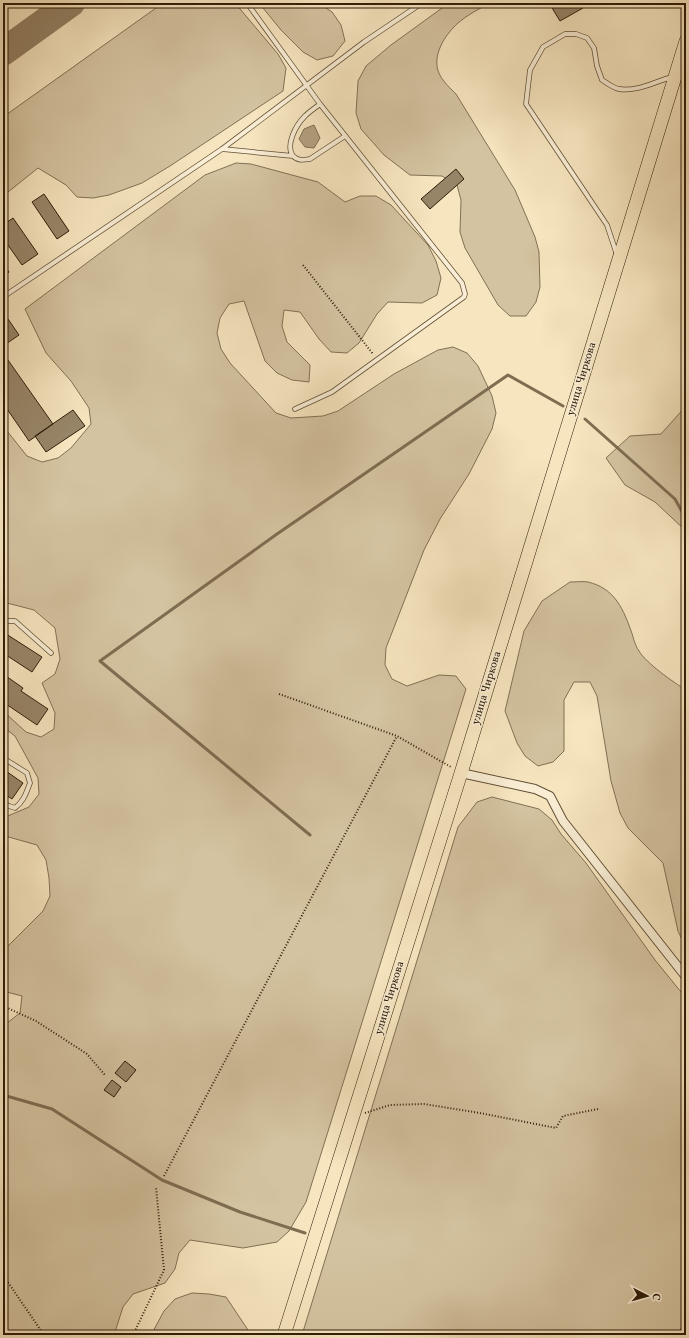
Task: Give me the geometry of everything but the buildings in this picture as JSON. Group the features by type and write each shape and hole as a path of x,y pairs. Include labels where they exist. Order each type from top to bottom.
{"main road":[{"name":"улица Чиркова","path":"284,1335 460,773 686,41"}],"street":[{"path":"460,773 534,789 550,796 564,821 686,977"}],"lane":[{"path":"247,3 320,104 462,283 465,294 464,298 332,392 294,409"},
{"path":"3,297 222,149 364,42 422,3"},
{"path":"619,261 607,225 526,104 530,70 543,47 565,34 576,34 587,38 594,48 597,66 602,80 617,89 637,89 659,80 675,76"},
{"path":"293,156 290,152 295,130 304,117 320,104"},
{"path":"222,149 293,156 300,160 310,159 345,136"},
{"path":"3,621 16,621 51,653"},
{"path":"3,758 27,774 30,783 21,804 15,808 3,802"}],"path":[{"path":"303,265 377,360"},
{"path":"279,694 397,736 460,773"},
{"path":"164,1176 397,736"},
{"path":"3,1006 36,1021 87,1054 105,1075"},
{"path":"353,1116 390,1106 424,1104 556,1128 563,1116 598,1109"},
{"path":"133,1335 164,1270 156,1187"},
{"path":"3,1275 44,1335"}],"shaded area":[{"path":"163,3 235,3 278,54 286,68 283,91 142,183 109,195 93,198 77,197 66,185 38,168 3,196 3,117"},
{"path":"259,3 319,3 332,12 341,25 345,41 333,56 317,60 303,52 281,30"},
{"path":"449,3 490,3 465,17 450,32 440,48 437,66 441,78 456,94 515,190 535,237 539,252 540,287 536,302 526,316 510,316 498,305 465,248 460,232 461,200 457,185 442,176 410,175 384,155 361,129 356,113 358,81 366,66 391,45"},
{"path":"314,125 320,138 314,148 305,147 299,139 304,129"},
{"path":"236,163 251,164 318,182 345,202 360,196 376,196 391,205 428,245 436,261 441,278 437,295 422,303 388,302 377,314 359,343 347,353 331,352 319,339 300,312 284,310 282,326 287,342 310,365 309,382 292,380 277,373 265,361 244,301 229,304 220,318 217,333 221,349 230,363 276,413 291,418 323,416 338,411 394,374 438,350 453,347 467,353 478,366 492,396 496,413 492,429 469,474 440,519 424,550 386,648 385,665 392,679 407,686 439,675 456,676 466,689 306,1202 289,1231 277,1242 243,1248 190,1240 179,1253 175,1269 165,1283 133,1294 123,1307 114,1335 3,1335 3,1024 7,1023 20,1013 22,996 3,991 3,953 8,946 43,911 50,896 46,860 37,845 5,836 3,830 3,818 29,807 39,794 38,778 15,736 3,727 3,711 26,732 41,737 54,729 55,713 42,683 55,674 60,659 55,628 34,610 3,602 3,424 27,456 42,462 58,458 71,448 91,424 89,408 71,381 46,353 25,309 205,175"},
{"path":"686,406 686,531 655,502 625,485 606,458 630,436 661,434"},
{"path":"570,582 588,582 597,585 610,593 624,612 636,645 642,656 660,672 686,690 686,948 678,931 663,863 628,828 620,813 611,781 597,696 590,682 574,682 564,700 564,751 553,762 538,766 525,756 517,743 505,711 524,631 542,601"},
{"path":"492,797 539,809 552,820 561,834 586,863 655,960 686,998 686,1317 678,1335 302,1335 458,827 477,802"},
{"path":"192,1293 226,1297 250,1335 151,1335 164,1311 175,1299"}],"waterway":[{"path":"310,835 100,661 277,534 508,375 563,406"},
{"path":"585,419 675,499 686,519"},
{"path":"3,1095 52,1109 162,1180 240,1212 305,1233"}],"taxiway":[{"path":"3,52 71,3"}]}
